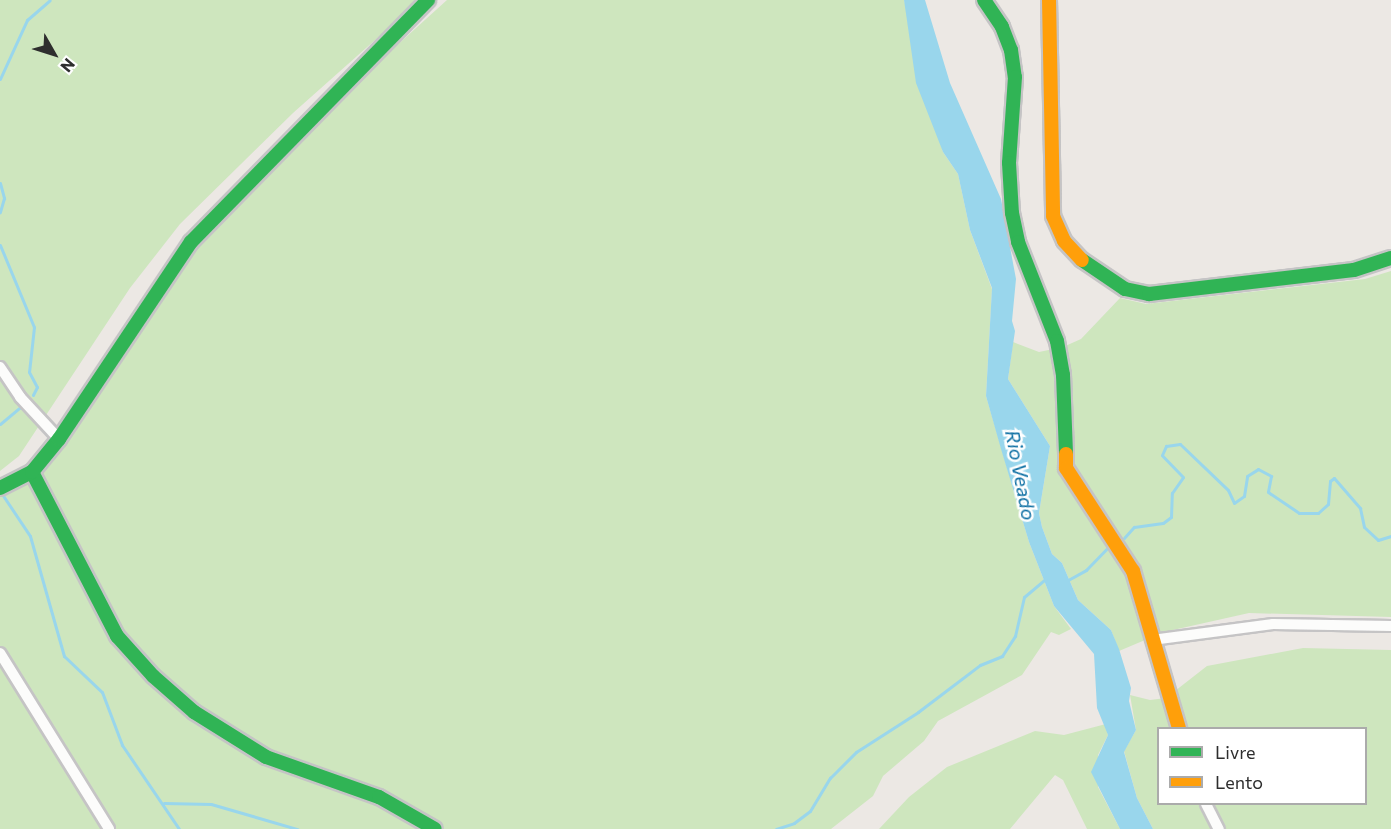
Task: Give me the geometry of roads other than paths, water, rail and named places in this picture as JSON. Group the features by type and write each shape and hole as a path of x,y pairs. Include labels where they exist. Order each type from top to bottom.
{"street":[{"path":"0,488 32,472 59,439 154,292 191,242 428,0"},
{"path":"984,0 1002,27 1011,50 1015,77 1009,162 1012,213 1018,242 1057,342 1063,375 1066,468 1133,571 1178,727"},
{"path":"1049,0 1053,216 1064,241 1082,260 1125,289 1149,294 1354,270 1391,258"},
{"path":"0,367 20,397 59,439"},
{"path":"32,472 117,636 153,676 194,712 266,757 379,797 435,829"},
{"path":"1152,640 1273,624 1391,626"},
{"path":"0,653 109,829"},
{"path":"1207,805 1219,829"}],"water":[{"name":"Rio Veado","path":"904,0 925,0 950,83 1001,199 1016,279 1012,321 1015,331 1008,379 1050,446 1039,513 1042,527 1052,554 1062,563 1078,600 1111,630 1119,649 1131,688 1129,701 1136,730 1124,752 1137,798 1153,829 1120,829 1091,772 1108,735 1097,708 1094,654 1054,606 1029,542 1001,449 986,396 992,288 970,230 958,174 943,152 916,83"}],"waterway":[{"path":"0,79 27,20 50,0"},
{"path":"0,183 4,198 0,212"},
{"path":"0,245 34,327 29,372 37,387 33,395"},
{"path":"0,424 20,407"},
{"path":"1124,538 1134,527 1163,523 1171,517 1172,493 1183,477 1162,455 1166,446 1180,444 1228,490 1234,503 1244,496 1247,476 1258,469 1271,476 1268,492 1299,513 1318,513 1328,504 1330,481 1334,478 1360,508 1364,527 1378,540 1391,536"},
{"path":"0,491 30,536 64,656 102,692 122,745 179,829"},
{"path":"1068,580 1086,570 1107,548"},
{"path":"776,829 794,823 810,811 830,778 856,752 918,712 980,665 1002,656 1015,636 1024,597 1047,578"},
{"path":"164,803 211,804 297,829"}]}
